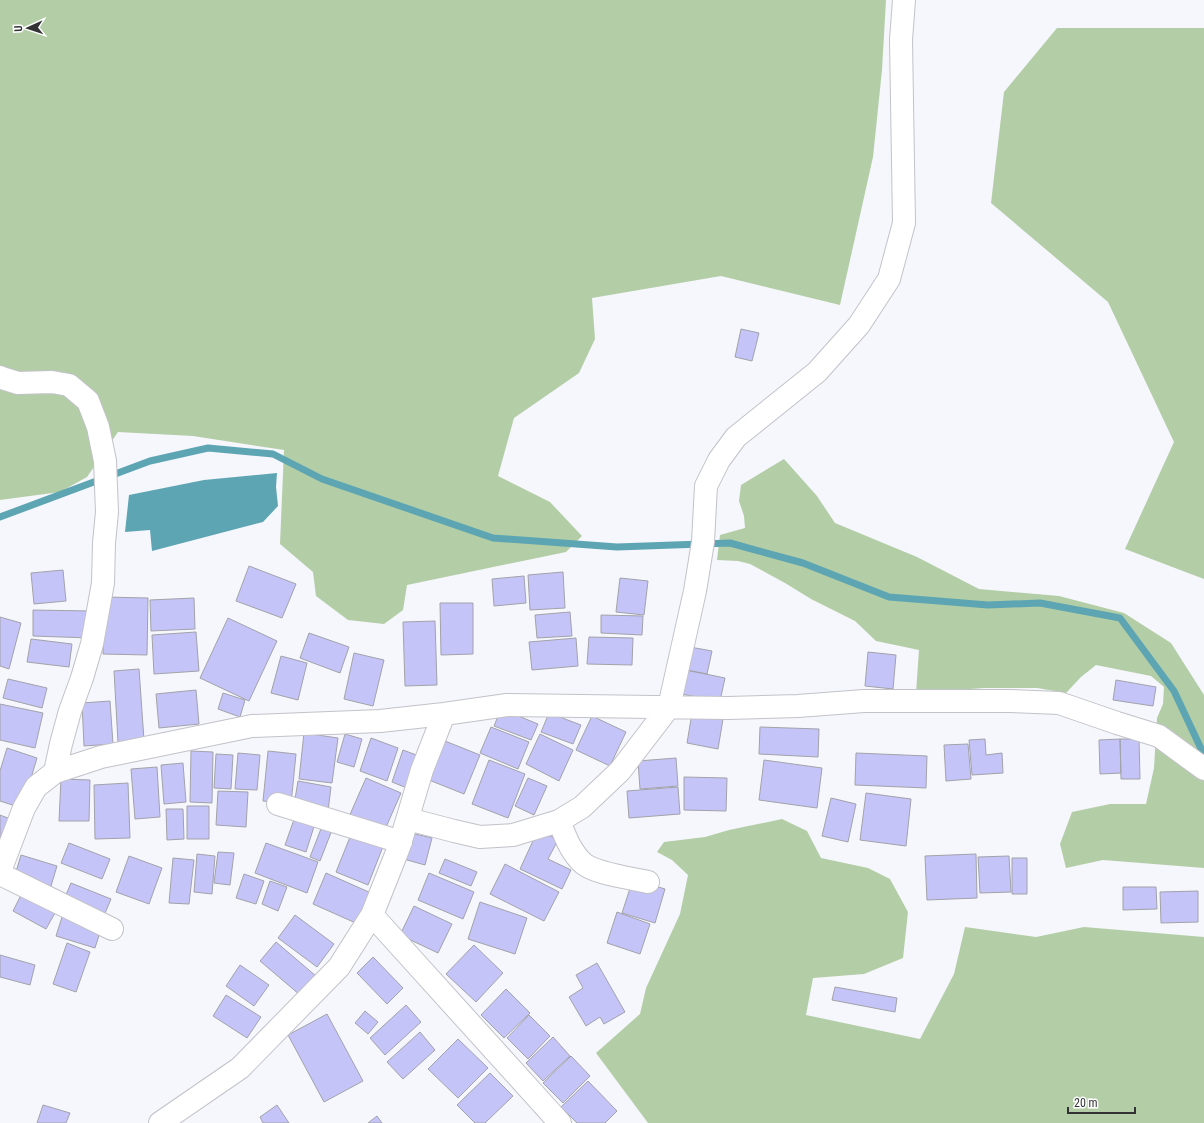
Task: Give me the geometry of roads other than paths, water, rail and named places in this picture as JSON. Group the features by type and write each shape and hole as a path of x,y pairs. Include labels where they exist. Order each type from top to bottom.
{"street":[{"path":"408,819 454,832 480,837 513,835 559,821 582,807 620,771 668,707 695,591 703,542 706,486 719,460 736,437 816,372 860,325 889,279 904,223 901,40 904,0"},
{"path":"0,377 18,383 52,382 69,385 88,400 98,427 105,461 107,512 104,543 104,583 92,644 70,711 55,772"},
{"path":"0,871 24,808 36,787 55,772 101,757 252,726 380,720 444,714 507,705 728,708 798,706 871,701 1009,701 1059,703 1159,736 1204,769"},
{"path":"160,1123 240,1068 339,967 372,915 401,842 422,770 444,714"},
{"path":"278,804 401,842"},
{"path":"559,821 568,844 585,865 599,871 648,882"},
{"path":"0,874 112,929"},
{"path":"372,915 560,1123"}],"water":[{"path":"277,473 276,487 278,506 263,522 152,551 150,530 125,532 129,495 204,480"}],"waterway":[{"path":"0,517 150,461 208,448 273,454 322,479 493,538 617,547 730,543 803,563 889,597 988,605 1040,603 1120,618 1174,691 1204,755"}]}
